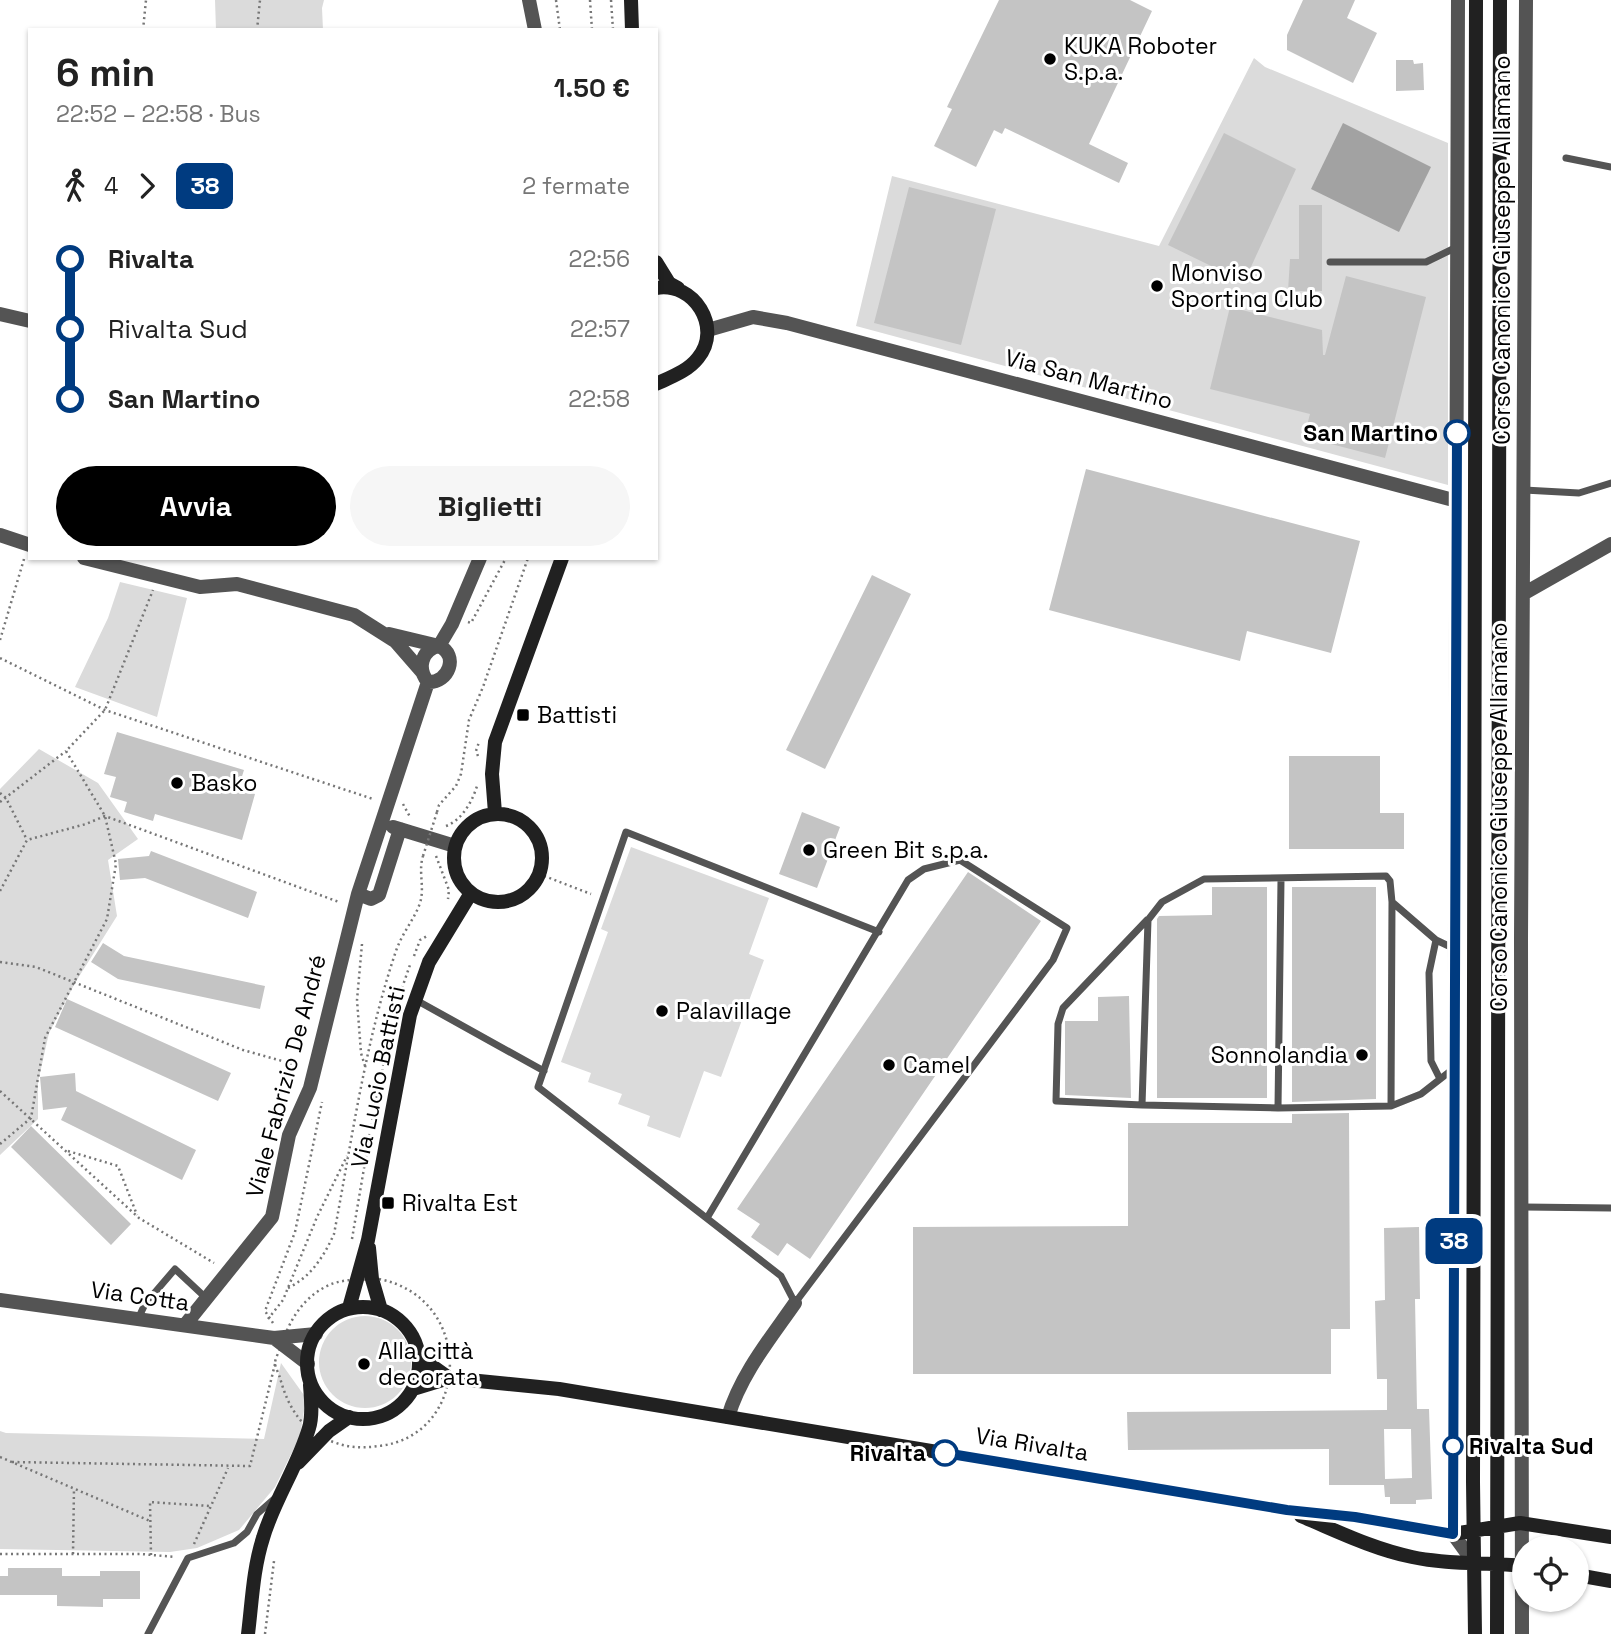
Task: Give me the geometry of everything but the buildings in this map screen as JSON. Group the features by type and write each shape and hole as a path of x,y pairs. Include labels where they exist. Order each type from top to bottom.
{"street":[{"path":"529,0 535,28"},
{"path":"631,0 632,28"},
{"name":"Corso Canonico Giuseppe Allamano","path":"1453,1534 1458,0"},
{"name":"Corso Canonico Giuseppe Allamano","path":"1475,1634 1476,0"},
{"name":"Corso Canonico Giuseppe Allamano","path":"1497,1634 1500,0"},
{"name":"Corso Canonico Giuseppe Allamano","path":"1521,1535 1526,0"},
{"path":"658,265 669,282 692,296 705,316 708,330 706,344 690,367 658,383"},
{"path":"658,288 676,289 692,296"},
{"path":"0,314 28,321"},
{"name":"Via San Martino","path":"708,330 753,317 786,323 1457,501"},
{"path":"658,375 678,373"},
{"path":"0,535 28,545"},
{"path":"1522,594 1611,544"},
{"path":"92,560 200,587 237,584 354,615 395,641 425,677"},
{"name":"Viale Fabrizio De André","path":"185,1325 272,1217 289,1135 310,1088 357,901 425,677 422,660 432,648 439,646 453,624 479,560"},
{"path":"495,813 492,774 495,742 561,560"},
{"path":"381,632 439,646"},
{"name":"Viale Fabrizio De André","path":"425,677 438,681 448,672 450,659 447,652 439,646"},
{"path":"495,813 512,815 525,823 541,846 542,864 529,890 515,899 499,902 484,900 471,893 456,873 453,860 455,846 467,826 479,817 495,813"},
{"path":"381,824 405,823 431,846 455,846"},
{"path":"357,901 379,895 405,823"},
{"name":"Via Lucio Battisti","path":"349,1308 365,1280 368,1240 410,1015 429,962 471,893"},
{"path":"365,1280 381,1310"},
{"name":"Via Cotta","path":"0,1300 253,1334 316,1334"},
{"path":"728,1417 734,1396 746,1373 795,1303"},
{"path":"248,1634 262,1540 279,1494 309,1428 312,1406 308,1370 309,1348 316,1334 324,1322 337,1312 349,1308 381,1310 408,1329 415,1342 419,1370 413,1388 399,1406 384,1415 366,1419 349,1417 322,1400 308,1370"},
{"name":"Via Cotta","path":"278,1336 308,1370"},
{"name":"Via Rivalta","path":"418,1356 449,1378"},
{"name":"Via Rivalta","path":"413,1388 449,1378 559,1389 1287,1510 1355,1517 1453,1534 1520,1523 1611,1536"},
{"path":"291,1470 331,1443 349,1417"},
{"name":"Via Rivalta","path":"1287,1510 1371,1546 1397,1553 1442,1562 1512,1565"},
{"path":"1453,1534 1474,1563"},
{"path":"1589,1577 1611,1581"},
{"name":"Corso Canonico Giuseppe Allamano","path":"1522,1612 1522,1634"}],"lane":[{"path":"1566,158 1611,167"},
{"path":"1331,262 1426,262 1458,247"},
{"path":"1523,490 1579,493 1611,483"},
{"path":"707,1218 879,932 908,880 924,869 960,860 1067,928 1053,960 795,1303 781,1276 538,1087 626,832 879,932"},
{"path":"1391,1106 1392,902 1390,881 1386,876 1281,880 1204,879 1162,902 1063,1008 1058,1024 1056,1101 1278,1108 1391,1106 1421,1094 1455,1068"},
{"path":"1278,1108 1281,880"},
{"path":"1392,902 1436,940 1455,949"},
{"path":"1142,1105 1148,920"},
{"path":"1436,940 1429,973 1430,1048 1431,1061 1440,1079"},
{"path":"415,1000 544,1071"},
{"path":"1521,1207 1611,1208"},
{"path":"138,1319 145,1304 175,1269 207,1298"},
{"path":"148,1634 188,1558 233,1543 247,1532 257,1514 279,1494"}],"path":[{"path":"143,28 146,0"},
{"path":"257,28 260,0"},
{"path":"556,0 560,28"},
{"path":"590,0 592,28"},
{"path":"611,0 613,28"},
{"path":"0,640 28,548"},
{"path":"463,629 464,621 471,623 505,560"},
{"path":"288,1288 299,1283 312,1271 334,1234 366,1067 396,951 421,901 419,869 422,854 439,805 456,786 461,774 469,720 527,560"},
{"path":"0,802 66,751 105,710 159,576"},
{"path":"0,658 105,710 388,804"},
{"path":"480,740 476,751 480,762"},
{"path":"0,1144 31,1118 45,1038 72,981 107,919 116,864 105,816 66,751"},
{"path":"443,827 453,823 467,808 478,779"},
{"path":"0,793 6,798 27,840"},
{"path":"404,796 405,823"},
{"path":"0,891 27,840 105,816 357,901"},
{"path":"422,854 431,846 437,826 423,822"},
{"path":"431,846 438,857 449,890 444,908"},
{"path":"539,874 603,899"},
{"path":"349,931 361,937 362,945 357,1000 361,1053 366,1067"},
{"path":"400,993 420,940 428,935"},
{"path":"0,962 36,967 243,1050 314,1070"},
{"path":"353,1246 352,1235 373,1115 392,1025"},
{"path":"0,1091 139,1218 228,1271"},
{"path":"278,1336 265,1311 295,1232 323,1094"},
{"path":"66,1150 118,1166 139,1218"},
{"path":"253,1334 283,1300 317,1217 349,1152"},
{"path":"12,1462 250,1466 275,1364 278,1336 310,1297 338,1282 394,1282 406,1287 431,1307 447,1336 450,1353 446,1392 434,1413 408,1436 386,1446 331,1443 309,1428 290,1409 275,1364"},
{"path":"0,1457 150,1521"},
{"path":"0,1554 151,1555 188,1558 229,1466"},
{"path":"73,1554 74,1489"},
{"path":"151,1555 150,1503 209,1506"},
{"path":"265,1634 274,1558"}],"shaded area":[{"path":"215,0 324,0 323,28 216,28"},
{"name":"Monviso Sporting Club","path":"1254,58 1265,67 1448,143 1448,485 856,326 892,176 1159,246"},
{"path":"1343,123 1431,167 1399,232 1311,189"},
{"path":"120,582 187,598 157,717 75,687 108,618"},
{"path":"39,749 98,783 138,839 108,860 117,916 75,983 49,1033 38,1082 38,1119 0,1155 0,789"},
{"name":"Palavillage","path":"631,847 769,898 749,954 764,960 721,1077 704,1071 680,1138 647,1126 650,1116 618,1104 622,1094 588,1082 591,1073 561,1062 608,932 601,929"},
{"path":"365,1316 383,1319 398,1329 408,1344 411,1362 408,1380 398,1395 383,1405 365,1408 347,1405 332,1395 322,1380 319,1362 322,1344 332,1329 347,1319"},
{"path":"281,1363 306,1398 300,1436 275,1487 239,1530 197,1548 170,1552 0,1549 0,1431 264,1439"}],"bus line":[{"name":"38","path":"945,1453 1287,1510 1355,1517 1453,1534 1457,433"}],"place":[{"name":"KUKA Roboter S.p.a.","path":"1050,59"},
{"name":"Monviso Sporting Club","path":"1157,286"},
{"name":"San Martino","path":"1457,433"},
{"name":"Battisti","path":"523,715"},
{"name":"Basko","path":"177,783"},
{"name":"Green Bit s.p.a.","path":"809,850"},
{"name":"Palavillage","path":"662,1011"},
{"name":"Sonnolandia","path":"1362,1055"},
{"name":"Camel","path":"889,1065"},
{"name":"Rivalta Est","path":"388,1203"},
{"name":"Alla città decorata","path":"364,1364"},
{"name":"Rivalta Sud","path":"1453,1446"},
{"name":"Rivalta","path":"945,1453"}]}
